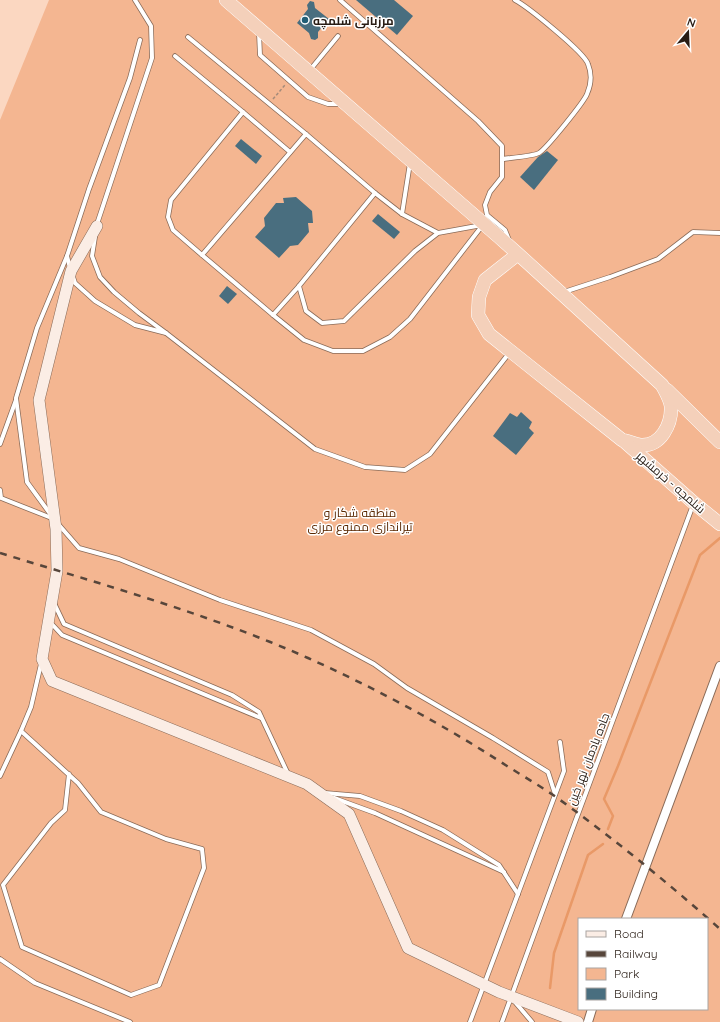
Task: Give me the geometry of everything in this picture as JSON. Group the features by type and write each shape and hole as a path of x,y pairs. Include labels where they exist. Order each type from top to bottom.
{"highway":[{"path":"226,0 484,224 662,386 720,442"},
{"name":"شلمچه - خرمشهر","path":"515,252 485,280 479,297 478,315 489,334 622,440 720,524"},
{"path":"622,440 641,445 656,441 667,430 671,404 662,386"}],"main road":[{"path":"97,226 71,271 38,400 54,519 57,571 42,659 52,681 307,784 349,814 408,948 511,997 578,1022"}],"street":[{"path":"626,918 720,666"},
{"path":"588,1022 592,1010"}],"lane":[{"path":"135,0 151,26 152,58 97,226 92,256 100,277 114,292 314,449 365,467 405,470 430,454 511,351"},
{"path":"340,0 478,121 502,146 502,177 490,192 485,205 487,215 505,230 515,252"},
{"path":"502,159 539,153 564,126 587,95 591,76 588,63 577,50 538,17 515,0"},
{"path":"259,29 260,55 308,97 328,104 345,104"},
{"path":"188,36 375,193 402,214 438,233"},
{"path":"308,72 338,36"},
{"path":"0,444 16,398 37,328 67,256 89,189 130,78 140,40"},
{"path":"175,56 290,152"},
{"path":"243,112 171,200 168,217 173,230 304,340 333,351 363,351 390,337 410,319 484,224"},
{"path":"202,255 306,134"},
{"path":"402,214 410,161"},
{"path":"273,315 299,286 375,193"},
{"path":"299,286 306,311 322,323 344,321 415,251 438,233 484,224"},
{"path":"560,293 610,277 658,259 693,232 720,233"},
{"path":"67,256 75,283 95,301 135,325 166,333"},
{"path":"16,398 27,482 54,519 80,548 119,559 220,600 311,630 374,664 407,688 548,772 555,794"},
{"path":"0,490 1,498 54,519"},
{"name":"جاده یادمان نهر خین","path":"502,1022 570,833 694,503"},
{"path":"52,599 64,624 232,695 259,712 290,778"},
{"path":"48,620 62,635 262,718"},
{"path":"0,776 32,707 42,659"},
{"path":"21,731 78,783 101,812 166,838 202,849 204,868 159,985 131,995 22,947 3,885 51,824 66,810 68,774"},
{"path":"470,1022 564,771 560,742"},
{"path":"318,793 360,796 401,811 443,830 499,865 518,894"},
{"path":"318,793 375,813 504,872"},
{"path":"0,959 35,983 130,1022"},
{"path":"511,997 532,1022"}],"path":[{"path":"269,104 289,80"}],"green space":[{"name":"منطقه شکار و تیراندازی ممنوع مرزی","path":"49,0 720,0 720,1022 0,1022 0,120"}],"building":[{"path":"356,0 394,0 413,16 397,35"},
{"name":"مرزبانی شلمچه","path":"310,1 314,2 315,8 329,19 318,32 318,38 315,40 311,39 309,33 297,23 308,9 307,5"},
{"path":"241,139 262,156 256,164 235,146"},
{"path":"547,151 558,160 534,190 520,177 538,157"},
{"path":"296,197 312,211 313,223 308,223 309,232 298,245 290,246 279,258 255,237 265,226 264,218 276,203 284,203 283,198"},
{"path":"378,214 400,232 394,239 372,221"},
{"path":"227,286 237,294 228,304 219,296"},
{"path":"521,412 532,422 529,428 534,433 516,455 493,436 510,413 517,417"}],"waterway":[{"path":"608,829 613,816 604,799 700,555 720,538"},
{"path":"550,988 554,953 588,855 603,844"}],"railway":[{"path":"0,553 156,601 271,642 385,695 459,736 556,797 640,861 707,918"},
{"path":"708,918 720,929"}],"place":[{"name":"مرزبانی شلمچه","path":"305,20"}]}
